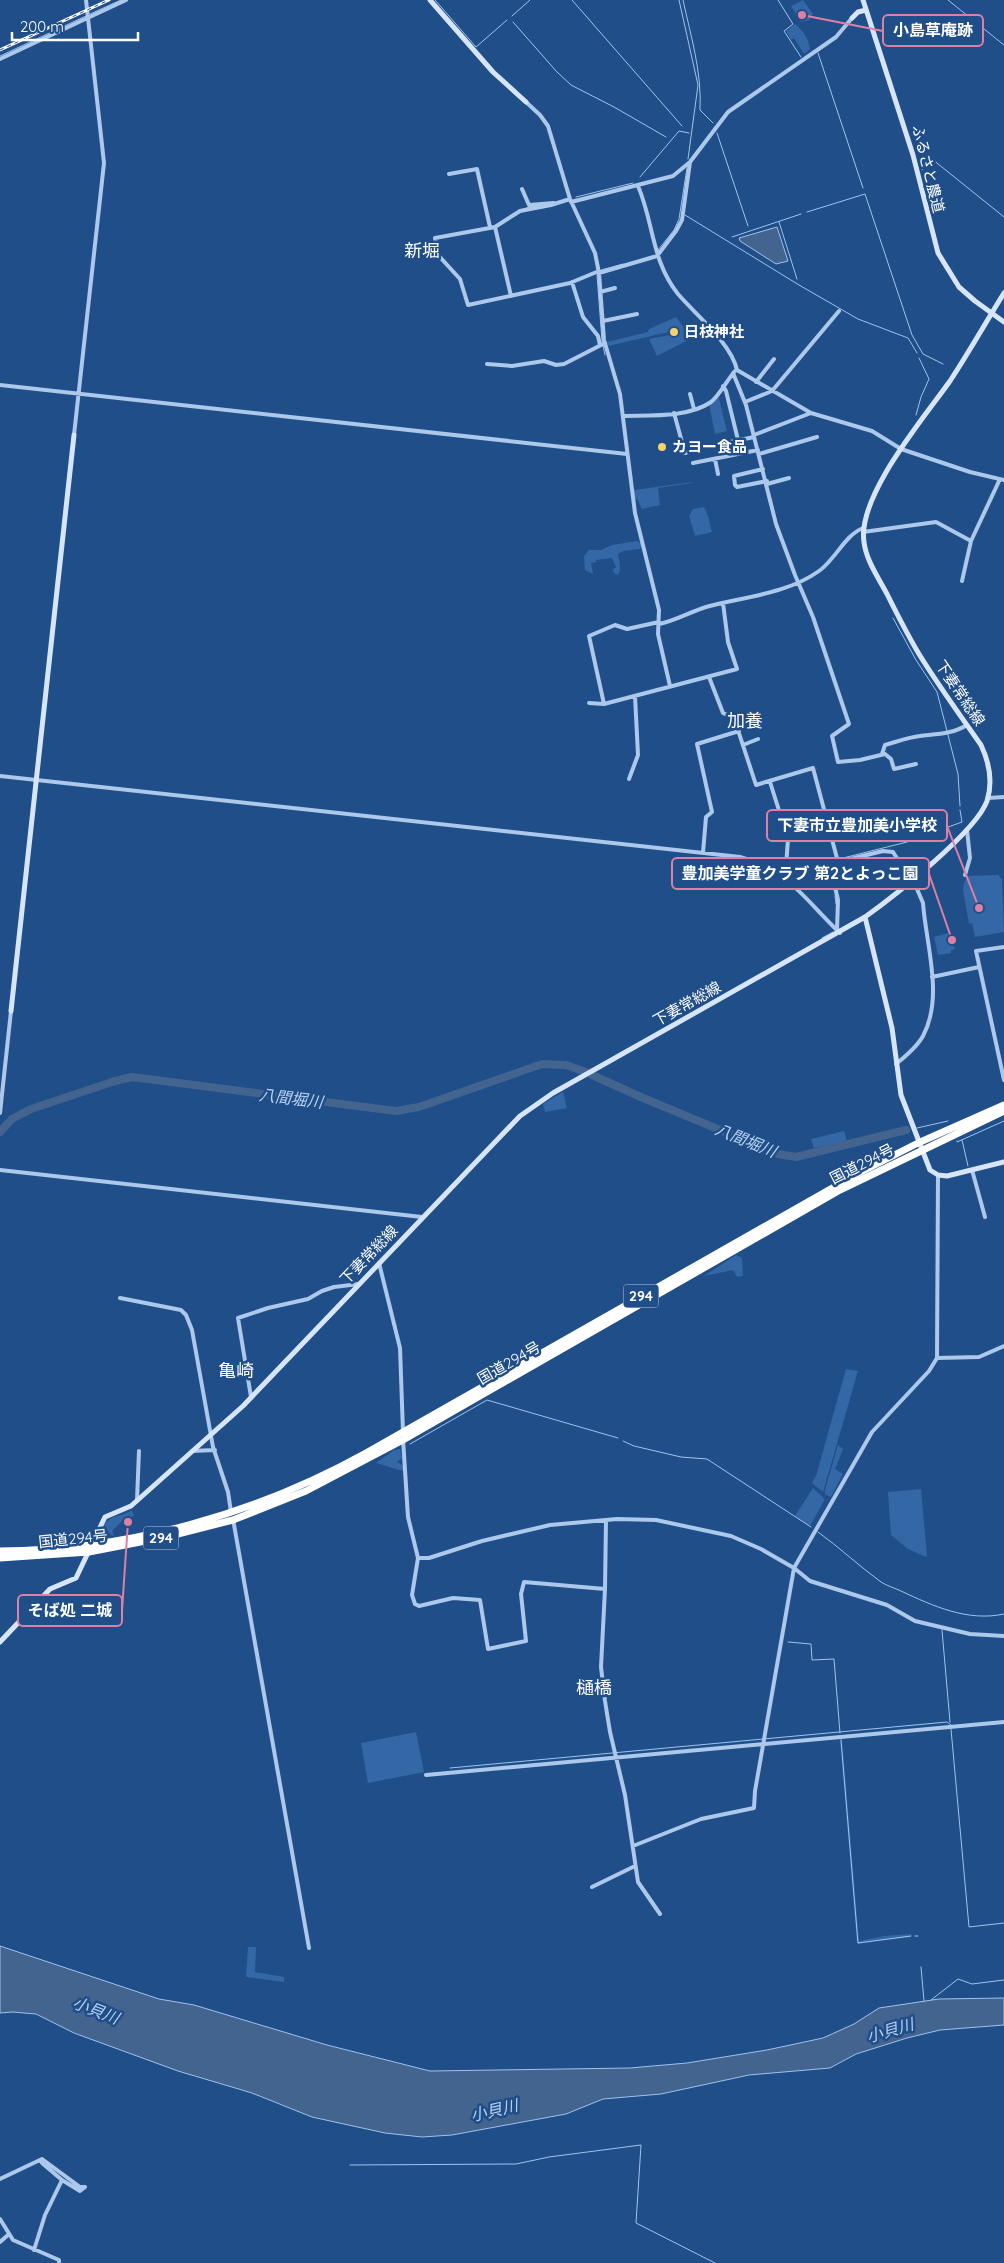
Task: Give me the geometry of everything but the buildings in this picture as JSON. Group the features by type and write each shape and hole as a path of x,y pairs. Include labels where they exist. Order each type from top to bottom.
{"highway":[{"name":"国道294号","path":"0,1551 92,1544 232,1516 319,1478 830,1188 1004,1105"},
{"name":"国道294号","path":"0,1558 89,1552 166,1537 313,1488 403,1440 797,1214 920,1146 1004,1111"}],"main road":[{"path":"430,0 493,72 526,102"},
{"name":"ふるさと農道","path":"863,0 913,155 938,254 960,287 1004,322"},
{"path":"852,18 858,12 866,10"},
{"name":"下妻常総線","path":"0,1642 50,1589 76,1578 105,1516 127,1509 252,1397 495,1139 534,1105 865,917 911,880 967,830 981,814 988,798 990,780 988,763 981,745 908,634 869,559 863,530 865,515 872,499 901,449 917,424 956,372 1004,293"},
{"path":"11,1011 74,435"},
{"path":"865,917 892,1028 901,1095 930,1170 938,1175 947,1176 1004,1162"}],"street":[{"path":"74,435 104,163 86,0"},
{"path":"0,59 88,16 126,0"},
{"path":"522,189 529,205 554,203 638,186 673,176 690,162 728,112 836,37 852,18"},
{"path":"526,102 540,114 548,126 571,201 593,246 599,272 603,344"},
{"path":"554,203 520,211 493,227 435,238 438,255 460,279 468,305 572,282 599,272 657,256 676,232 682,220 690,162"},
{"path":"449,174 477,168 511,296"},
{"path":"638,186 657,256 670,282 726,348 734,361 735,372 767,482 776,524 813,616 849,724 832,736 838,762 860,760 882,754 890,756 894,769 916,764"},
{"path":"572,282 583,317 603,344 619,388 635,512 659,610 658,634 670,686"},
{"path":"600,292 615,288"},
{"path":"744,402 772,391 839,311"},
{"path":"603,322 637,314"},
{"path":"487,364 512,366 544,361 556,365 564,364 603,344"},
{"path":"756,382 774,359"},
{"path":"735,372 811,413 872,432 901,449 970,472 1002,480 971,541 962,581"},
{"path":"622,416 694,409 712,401 735,372"},
{"path":"0,385 627,454"},
{"path":"723,386 726,391 738,440"},
{"path":"690,394 694,409"},
{"path":"674,412 685,453 688,452"},
{"path":"730,442 754,436 811,413"},
{"path":"693,463 758,452 818,437"},
{"path":"715,459 718,474"},
{"path":"763,468 734,476 735,485 737,487 789,478"},
{"path":"604,704 600,676 589,643 590,635 615,625 627,629 659,623 722,603 767,594 820,571 856,532 863,530 936,522 971,541"},
{"path":"589,703 604,704 737,670 728,642 722,603"},
{"path":"583,645 589,643"},
{"path":"709,677 724,712 734,718 756,785 813,768 838,862"},
{"path":"629,779 638,755 635,728 635,696"},
{"path":"882,754 885,745 918,736 929,737 967,725"},
{"path":"703,853 705,822 707,816 712,812 697,744 738,731"},
{"path":"743,745 758,738"},
{"path":"0,776 703,853 751,860 775,870 789,880 838,931"},
{"path":"770,782 788,839 786,867 790,876 789,880"},
{"path":"988,798 1004,797"},
{"path":"965,875 970,858 967,830"},
{"path":"838,931 838,900 830,869 838,862 891,851 911,880 923,903 933,998 928,1025 916,1046 896,1064"},
{"path":"1004,947 976,951 1004,1080"},
{"path":"932,977 979,967"},
{"path":"0,1113 11,1011"},
{"path":"0,1170 422,1217"},
{"path":"972,1170 985,1217"},
{"path":"632,1846 701,1819 754,1808 755,1791 794,1568 872,1432 929,1371 936,1358 938,1175"},
{"path":"379,1263 400,1348 408,1517 418,1558 412,1595 415,1604 419,1606 453,1598 480,1600 488,1648 526,1641 521,1594 524,1582 605,1589"},
{"path":"252,1397 238,1318 268,1308 308,1299 328,1289 348,1284 358,1284"},
{"path":"120,1298 178,1309 186,1315 192,1330 211,1434 228,1492 309,1948"},
{"path":"936,1358 979,1357 1004,1346"},
{"path":"192,1452 215,1450"},
{"path":"137,1500 139,1451"},
{"path":"418,1558 429,1558 480,1541 550,1525 606,1520 647,1519 716,1531 749,1543 794,1568 810,1581 887,1605 915,1622 970,1634 1004,1636"},
{"path":"606,1520 602,1667 615,1756 625,1795 638,1882 660,1914"},
{"path":"426,1774 764,1742 1004,1722"},
{"path":"592,1887 635,1866"},
{"path":"0,2179 42,2159"},
{"path":"42,2159 80,2187 85,2187 80,2191 62,2180 42,2163 42,2159"},
{"path":"34,2250 52,2197 62,2180"},
{"path":"0,2219 8,2235 13,2240 59,2260 59,2263"},
{"path":"0,2242 8,2235"}],"shaded area":[{"path":"803,0 813,14 809,20 801,22 791,6"},
{"path":"795,24 808,41 810,49 804,54 794,38 791,40 786,31"},
{"path":"676,317 692,338 657,356 649,339 674,334 673,331 608,346 607,342 648,332 649,329"},
{"path":"718,395 727,431 715,434 709,404"},
{"path":"692,482 658,488 660,505 642,509 635,498 634,490"},
{"path":"704,507 712,532 695,536 689,516 693,509"},
{"path":"637,541 642,544 640,549 623,551 618,554 620,568 618,575 614,573 613,570 616,567 612,558 596,560 596,562 591,563 593,574 585,570 584,556 589,550 601,550 612,545"},
{"path":"998,875 1002,879 1004,932 975,937 972,923 969,924 963,890 964,883 967,876"},
{"path":"948,933 955,949 951,950 951,953 938,955 934,937"},
{"path":"563,1092 567,1108 545,1112 543,1104"},
{"path":"844,1131 847,1141 814,1148 811,1139"},
{"path":"736,1255 742,1258 743,1276 737,1277 733,1270 704,1276"},
{"path":"846,1369 858,1371 823,1492 812,1483 816,1476"},
{"path":"838,1445 843,1449 835,1469 843,1474 831,1497 825,1494 825,1490"},
{"path":"400,1449 402,1458 397,1462 403,1465 403,1471 376,1463 394,1450"},
{"path":"813,1488 825,1499 810,1526 795,1516"},
{"path":"921,1489 926,1557 908,1549 891,1535 888,1492"},
{"path":"132,1510 134,1516 125,1518 112,1531 114,1535 112,1536 104,1526 107,1522"},
{"path":"416,1732 424,1772 368,1783 361,1743"},
{"path":"840,1739 842,1739 859,1941 884,1936 911,1934 911,1937 857,1944"},
{"path":"248,1947 256,1947 255,1972 284,1977 284,1982 246,1977"}],"water":[{"path":"777,227 788,261 776,264 740,241 739,238"},
{"name":"小貝川","path":"0,1946 159,1999 194,2005 327,2045 430,2071 630,2068 687,2063 767,2050 823,2038 854,2024 879,2008 939,1999 1004,1998 1004,2025 940,2030 907,2038 856,2054 830,2068 749,2075 661,2094 603,2099 566,2114 452,2135 422,2137 385,2133 312,2117 252,2093 178,2071 74,2033 36,2014 0,2013"}],"waterway":[{"path":"90,14 121,0"},
{"path":"435,0 476,47 507,20"},
{"path":"512,16 530,0"},
{"path":"572,0 682,126"},
{"path":"679,0 698,85 688,159"},
{"path":"683,0 698,68 700,110 713,123"},
{"path":"778,0 793,24 784,31 801,57"},
{"path":"948,0 1004,45"},
{"path":"0,56 86,16"},
{"path":"513,22 571,85 666,137"},
{"path":"818,53 863,188"},
{"path":"640,177 679,131 689,133"},
{"path":"717,133 748,226"},
{"path":"922,170 932,159 1004,217"},
{"path":"658,250 674,230 679,219 687,168"},
{"path":"576,197 633,183"},
{"path":"807,212 865,194 912,335 923,354 943,364"},
{"path":"520,210 530,207"},
{"path":"732,237 801,214"},
{"path":"685,215 858,319 908,338 917,353"},
{"path":"779,222 797,279"},
{"path":"601,270 623,264"},
{"path":"597,275 602,341 605,355"},
{"path":"916,415 929,379 919,358"},
{"path":"893,618 916,660 937,692 958,774 960,806"},
{"path":"839,859 907,842 962,822 960,810"},
{"path":"831,867 835,862"},
{"path":"829,871 834,890"},
{"path":"835,896 836,904"},
{"path":"822,938 833,932"},
{"name":"八間堀川","path":"0,1132 12,1119 31,1109 132,1077 396,1111 419,1107 542,1064 566,1065 586,1072"},
{"name":"八間堀川","path":"592,1075 778,1154 796,1157 906,1130"},
{"name":"八間堀川","path":"917,1128 948,1121"},
{"name":"八間堀川","path":"957,1141 1004,1121"},
{"path":"962,1140 968,1166"},
{"path":"410,1444 487,1400 618,1438"},
{"path":"623,1441 634,1446 681,1457 707,1459 811,1527"},
{"path":"818,1532 888,1586 951,1611 977,1616 1004,1614"},
{"path":"942,1630 950,1722"},
{"path":"788,1642 811,1644 812,1660 834,1659 840,1733"},
{"path":"450,1768 947,1722 951,1725"},
{"path":"951,1729 969,1927 1004,1923"},
{"path":"841,1740 858,1943 911,1936"},
{"path":"921,1967 924,2001"},
{"path":"931,2000 958,1979 972,1984 1004,1980"},
{"path":"350,2165 516,2164 549,2157 641,2145 636,2223 715,2263"}],"railway":[{"path":"0,50 109,0"}],"place":[{"name":"小島草庵跡","path":"802,15"},
{"name":"日枝神社","path":"674,332"},
{"name":"カヨー食品","path":"662,447"},
{"name":"下妻市立豊加美小学校","path":"979,908"},
{"name":"豊加美学童クラブ 第2とよっこ園","path":"952,940"},
{"name":"そば処 二城","path":"128,1522"}],"district":[{"name":"新堀","path":"422,251"},
{"name":"加養","path":"745,721"},
{"name":"亀崎","path":"236,1371"},
{"name":"樋橋","path":"594,1688"}]}
